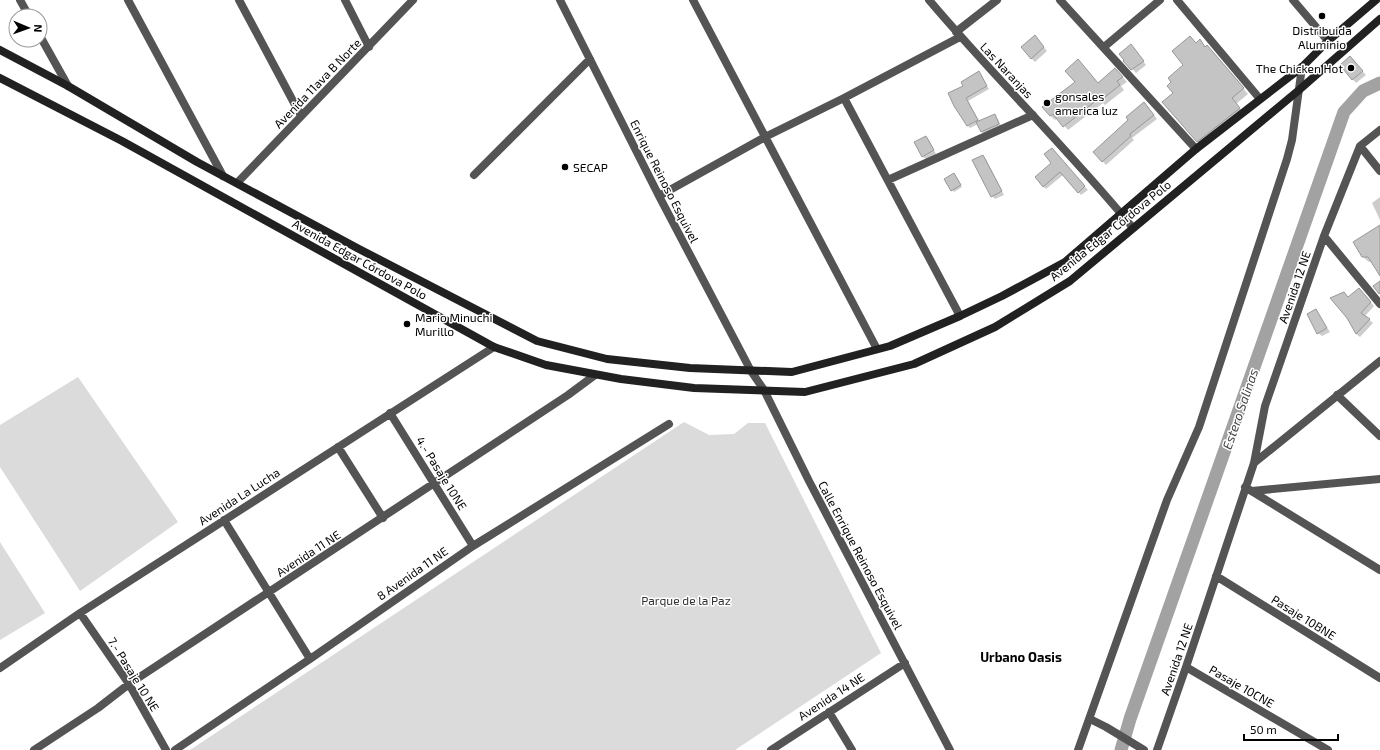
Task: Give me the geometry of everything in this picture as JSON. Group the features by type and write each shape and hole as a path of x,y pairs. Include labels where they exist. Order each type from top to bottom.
{"main road":[{"name":"Avenida Edgar Córdova Polo","path":"0,50 68,86 222,176 359,249 537,340 608,359 690,368 792,372 890,346 1002,296 1065,262 1196,149 1302,67 1328,41 1376,0"},
{"name":"Avenida Edgar Córdova Polo","path":"0,78 129,145 494,347 546,365 596,375 694,388 805,392 914,364 995,327 1070,281 1298,90 1380,19"}],"street":[{"path":"128,0 222,176"},
{"path":"239,0 301,116"},
{"path":"345,0 369,47"},
{"name":"Avenida 11ava B Norte","path":"237,183 413,0"},
{"name":"Enrique Reinoso Esquivel","path":"560,0 659,196 751,371"},
{"path":"693,0 877,350"},
{"name":"Las Naranjas","path":"929,0 1133,228"},
{"path":"659,196 765,137 844,98 958,34 997,0"},
{"path":"1060,0 1196,149"},
{"path":"1104,47 1160,0"},
{"path":"1177,0 1260,99"},
{"path":"1293,0 1328,41"},
{"path":"47,48 68,86"},
{"path":"474,175 590,59"},
{"path":"1078,750 1166,500 1201,420 1287,160 1292,140 1302,67"},
{"path":"844,98 960,316"},
{"path":"888,180 1033,115"},
{"name":"Avenida 12 NE","path":"1157,750 1216,576 1248,489 1265,406 1324,236 1360,146 1380,130"},
{"path":"1360,146 1380,172"},
{"path":"1324,236 1380,304"},
{"name":"Avenida La Lucha","path":"0,668 80,613 494,347"},
{"path":"1254,463 1380,361"},
{"name":"Calle Enrique Reinoso Esquivel","path":"751,371 764,390 813,488 950,750"},
{"name":"Avenida 11 NE","path":"34,750 98,708 129,684 435,484 596,375"},
{"path":"1337,395 1380,436"},
{"name":"4.- Pasaje 10NE","path":"390,413 473,546"},
{"name":"8 Avenida 11 NE","path":"175,750 473,546 669,424"},
{"path":"338,447 383,518"},
{"path":"1248,489 1380,479"},
{"path":"1248,489 1380,570"},
{"path":"224,520 310,659"},
{"name":"Pasaje 10BNE","path":"1216,576 1380,678"},
{"name":"7.- Pasaje 10 NE","path":"80,613 129,684 166,750"},
{"name":"Avenida 14 NE","path":"771,750 905,662"},
{"name":"Pasaje 10CNE","path":"1186,667 1328,750"},
{"path":"829,712 852,750"},
{"path":"1090,719 1144,750"}],"green space":[{"path":"78,377 178,522 80,591 0,467 0,425"},
{"name":"Parque de la Paz","path":"684,422 709,435 734,434 748,423 765,423 881,653 735,750 190,750"},
{"path":"0,542 45,613 0,640"}],"building":[{"path":"1035,35 1044,47 1031,59 1021,47"},
{"path":"1190,36 1196,43 1200,39 1205,47 1207,45 1244,88 1232,98 1240,108 1197,142 1162,102 1173,93 1167,86 1171,82 1168,78 1183,65 1172,51"},
{"path":"1131,44 1144,61 1131,70 1119,54"},
{"name":"The Chicken Hot","path":"1350,56 1363,71 1352,80 1340,65"},
{"path":"1078,59 1098,83 1115,68 1123,77 1117,81 1120,85 1100,101 1098,99 1063,127 1053,114 1050,116 1042,107 1075,82 1065,71"},
{"path":"979,71 987,86 966,98 978,120 967,126 954,106 948,93 963,86 961,82"},
{"path":"1144,102 1154,115 1130,134 1131,136 1102,162 1093,152 1128,120 1126,117"},
{"path":"995,114 999,124 981,132 976,122"},
{"path":"926,136 934,150 922,157 914,142"},
{"path":"1052,148 1085,186 1078,193 1060,172 1043,187 1035,177 1051,163 1044,154"},
{"path":"983,155 1002,191 991,197 972,160"},
{"path":"954,173 961,185 951,191 944,179"},
{"path":"1380,225 1380,276 1368,257 1362,257 1353,242"},
{"path":"1380,281 1380,293 1379,294 1373,286"},
{"path":"1359,288 1371,302 1361,313 1370,319 1356,334 1347,318 1330,298 1344,292 1348,297"},
{"path":"1316,309 1327,328 1317,334 1307,314"}],"waterway":[{"name":"Estero Salinas","path":"1121,750 1130,719 1344,112 1363,91 1380,83"}],"place":[{"name":"Distribuida Aluminio","path":"1322,16"},
{"name":"The Chicken Hot","path":"1351,68"},
{"name":"gonsales america luz","path":"1047,103"},
{"name":"SECAP","path":"565,167"},
{"name":"Mario Minuchi Murillo","path":"407,324"}],"district":[{"name":"Urbano Oasis","path":"1021,657"}]}
